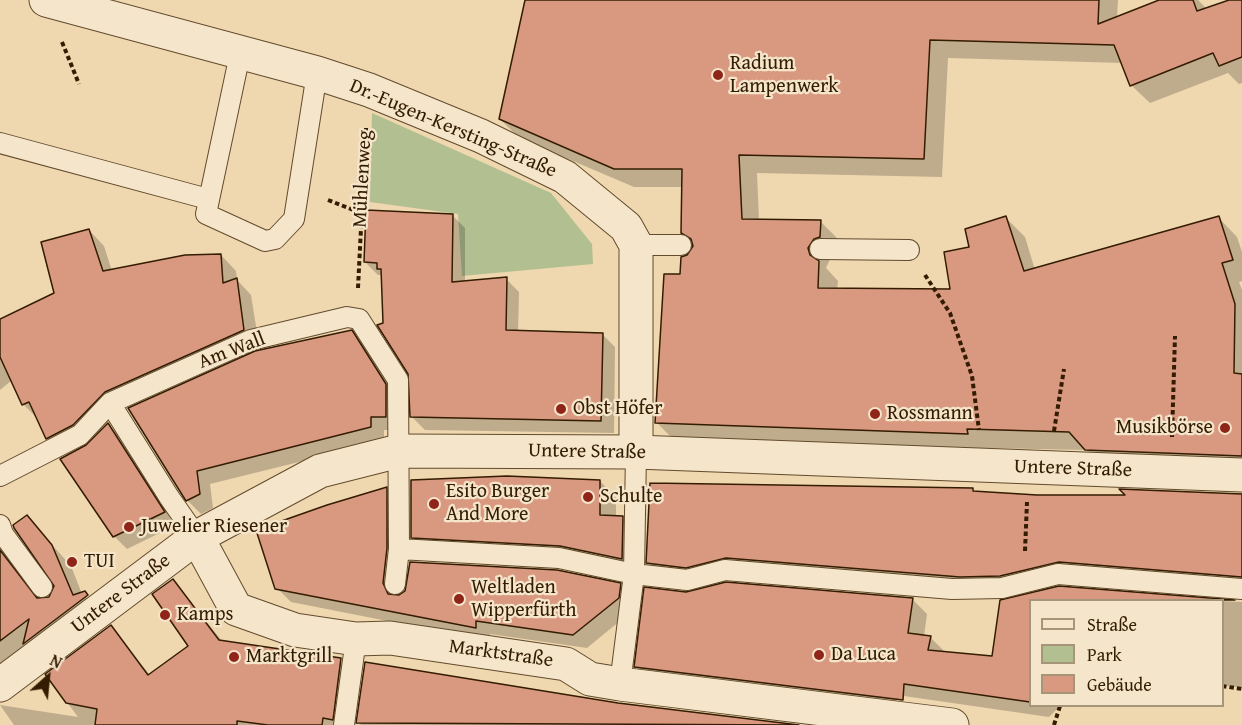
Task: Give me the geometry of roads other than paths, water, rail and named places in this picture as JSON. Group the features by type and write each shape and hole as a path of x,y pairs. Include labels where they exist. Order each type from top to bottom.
{"street":[{"name":"Dr.-Eugen-Kersting-Straße","path":"46,0 317,73 369,90 481,136 565,177 626,226 636,244"},
{"path":"636,244 636,452"},
{"name":"Untere Straße","path":"0,685 198,537 320,471 399,451 636,452 1242,475"},
{"name":"Marktstraße","path":"198,537 236,609 295,630 356,639 390,638 566,664 590,679 620,684 952,725"}],"lane":[{"path":"240,54 206,214 265,241 275,239 294,219 317,73"},
{"path":"0,143 208,199"},
{"path":"636,244 681,245"},
{"path":"820,249 909,250"},
{"name":"Am Wall","path":"0,476 80,435 110,403 251,340 347,316 359,319 398,380 399,451"},
{"path":"110,403 168,497 198,537"},
{"path":"395,584 399,549 399,451"},
{"path":"620,684 634,573 636,452"},
{"path":"0,525 3,534 42,587"},
{"path":"399,549 559,558 634,573 687,580 725,570 952,589 1002,588 1024,580 1058,574 1242,589"},
{"path":"344,725 356,639"}],"place":[{"name":"Radium Lampenwerk","path":"718,75"},
{"name":"Obst Höfer","path":"561,409"},
{"name":"Rossmann","path":"875,414"},
{"name":"Musikbörse","path":"1225,428"},
{"name":"Schulte","path":"588,497"},
{"name":"Esito Burger And More","path":"434,504"},
{"name":"Juwelier Riesener","path":"129,527"},
{"name":"TUI","path":"72,562"},
{"name":"Weltladen Wipperfürth","path":"459,599"},
{"name":"Kamps","path":"165,615"},
{"name":"Da Luca","path":"819,655"},
{"name":"Marktgrill","path":"234,657"}]}
